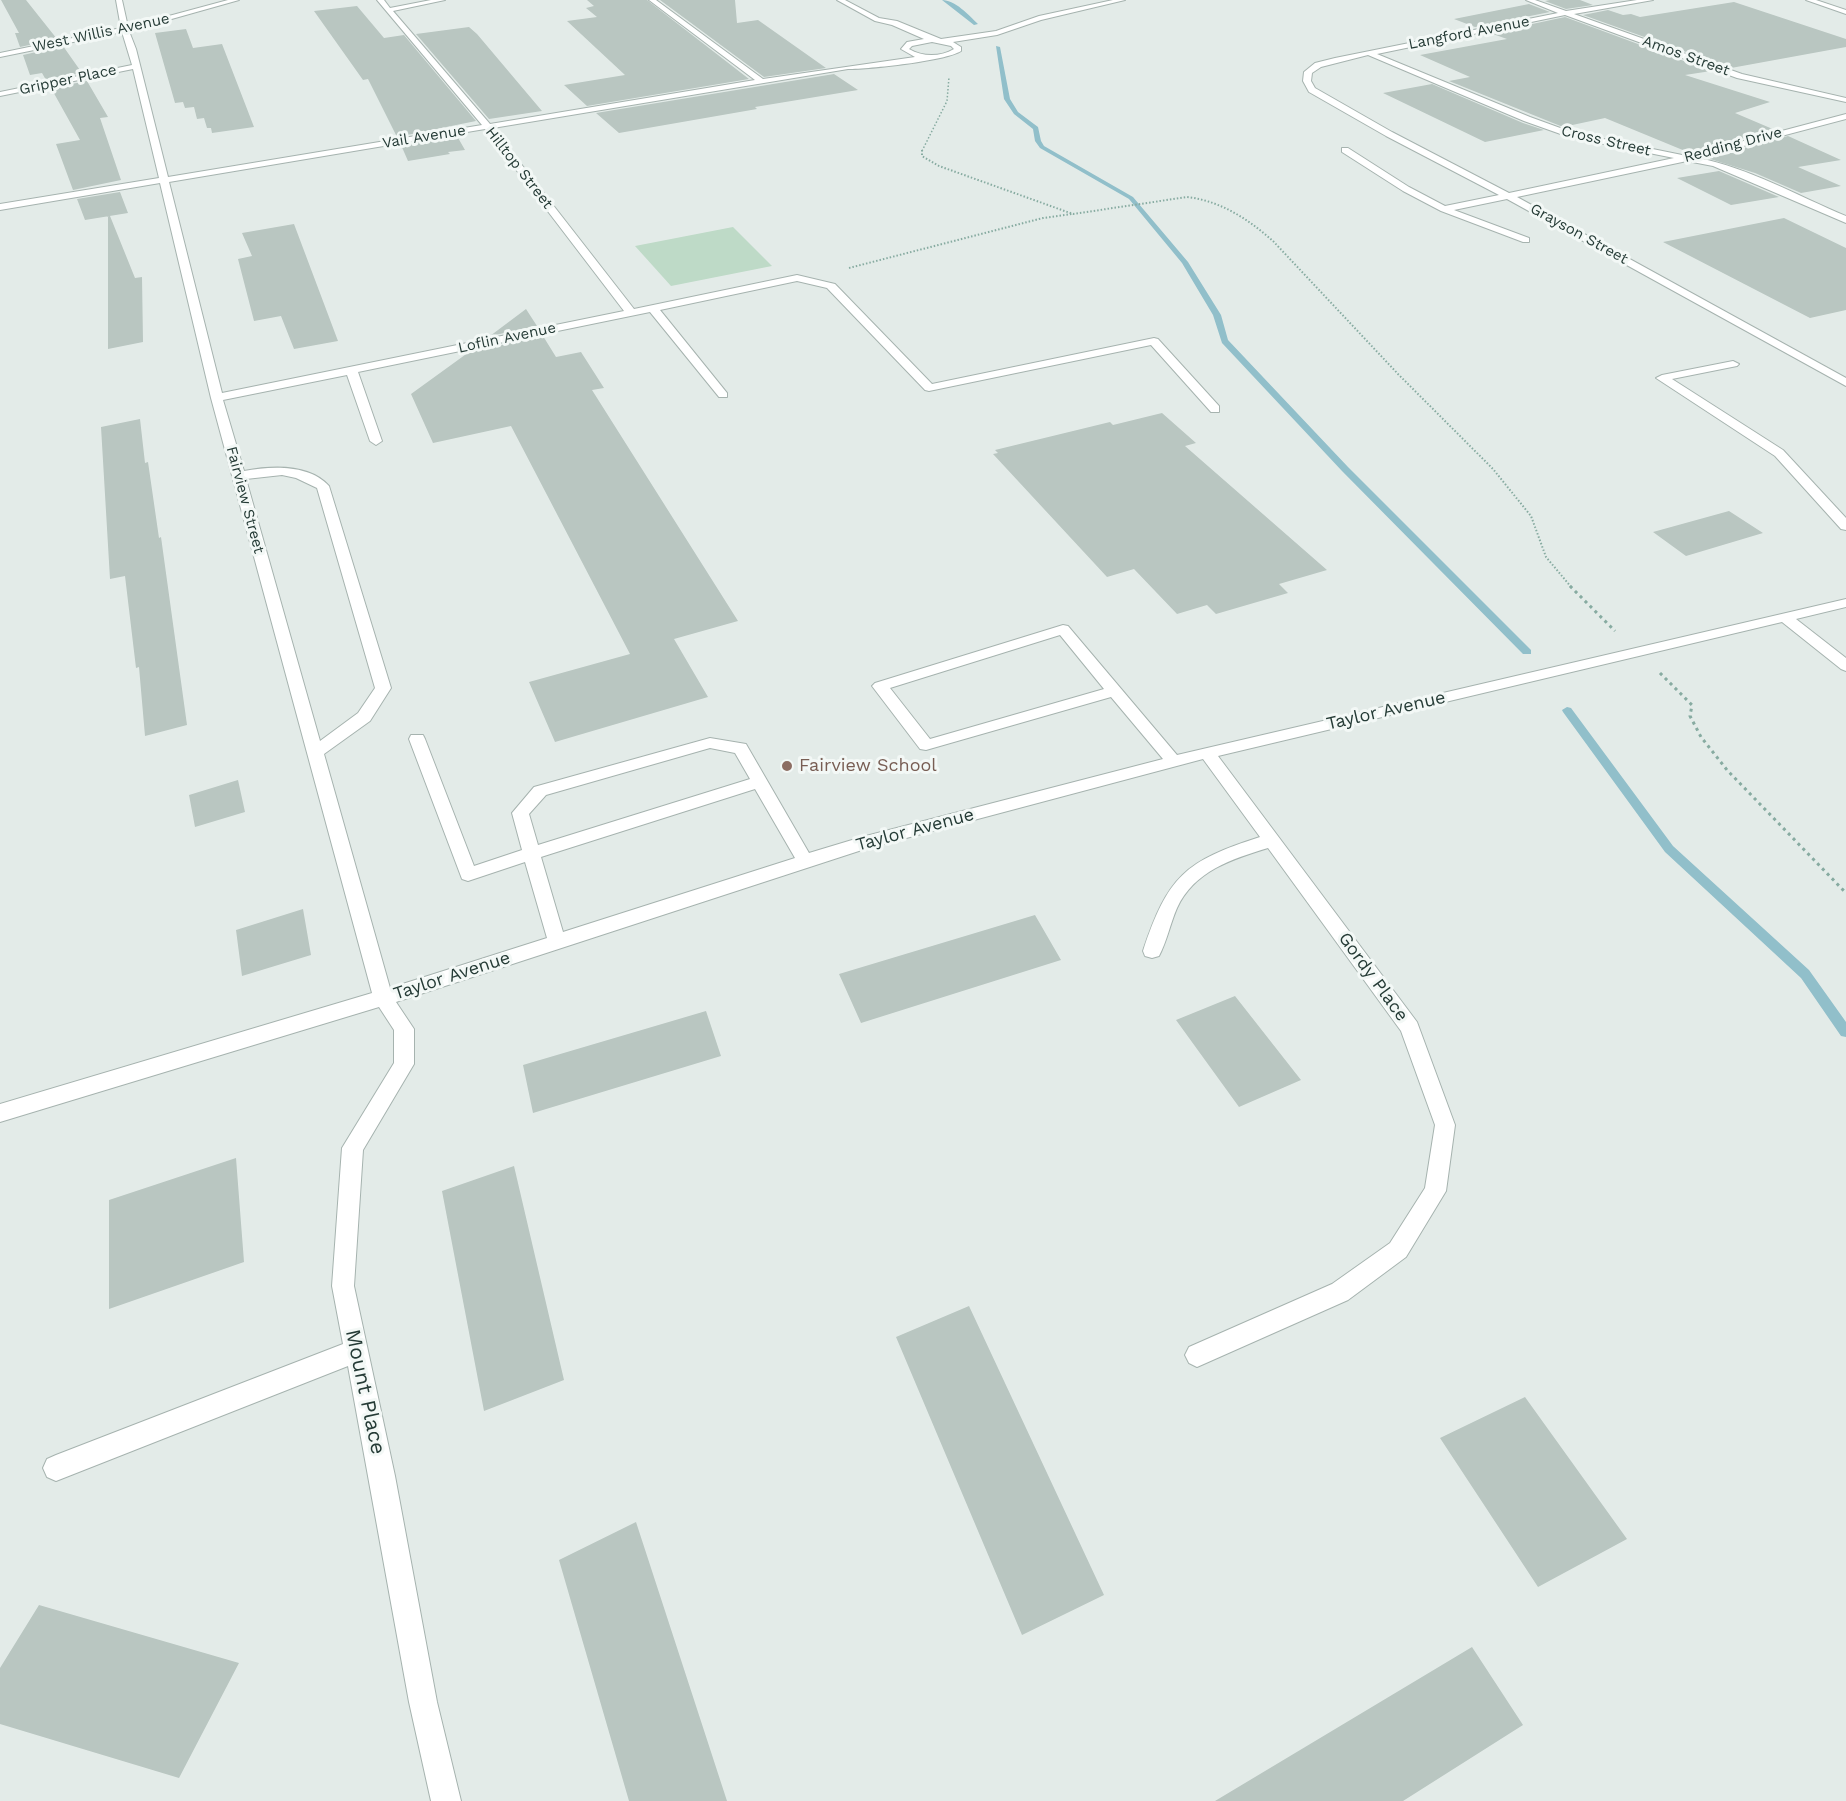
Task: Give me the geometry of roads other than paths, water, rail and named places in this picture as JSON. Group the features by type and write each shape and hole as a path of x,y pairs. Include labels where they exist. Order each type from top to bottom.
{"street":[{"name":"Fairview Street","path":"119,0 124,30 136,66 217,398 383,998"},
{"name":"West Willis Avenue","path":"0,55 124,30 236,0"},
{"name":"Hilltop Street","path":"380,0 488,127 630,311"},
{"path":"388,10 441,0"},
{"path":"652,0 763,82"},
{"path":"840,0 877,20 894,23 936,41 953,44 958,49 992,37 997,33"},
{"path":"936,41 997,33 1038,18 1122,0"},
{"name":"Amos Street","path":"1529,0 1740,76 1846,99"},
{"name":"Langford Avenue","path":"1311,88 1306,81 1308,72 1318,65 1567,13 1650,0"},
{"path":"1809,0 1846,12"},
{"path":"877,20 876,25 884,30"},
{"name":"Vail Avenue","path":"848,68 857,63 890,57 905,45 936,41"},
{"path":"905,45 913,54 929,57"},
{"name":"Vail Avenue","path":"0,207 848,68 938,56 958,49"},
{"name":"Cross Street","path":"1369,53 1527,119 1572,135 1688,158 1753,179 1846,220"},
{"name":"Gripper Place","path":"0,94 136,66"},
{"name":"Grayson Street","path":"1311,88 1389,134 1509,196 1846,383"},
{"name":"Redding Drive","path":"1444,209 1688,158 1846,116"},
{"path":"1345,150 1406,189 1444,209 1526,240"},
{"name":"Loflin Avenue","path":"217,398 797,278 831,286 929,388 1154,341 1215,409"},
{"path":"652,307 723,395"},
{"path":"1733,364 1662,378 1779,453 1846,526"},
{"path":"351,370 376,441"},
{"path":"239,476 269,470 299,473 323,486 383,688 364,717 315,752"},
{"name":"Taylor Avenue","path":"0,1113 383,998 862,843 1208,753 1846,603"},
{"path":"1784,617 1846,666"},
{"path":"1114,691 926,745 880,686 1063,629 1174,762"},
{"path":"417,739 468,874 759,782"},
{"path":"557,942 520,813 540,791 710,743 740,747 805,861"},
{"name":"Gordy Place","path":"1197,1355 1340,1292 1398,1250 1435,1191 1445,1125 1410,1028 1208,753"},
{"path":"1152,951 1163,913 1184,880 1223,856 1272,840"},
{"name":"Mount Place","path":"383,998 404,1029 404,1064 353,1148 343,1286 382,1476 423,1702 446,1801"},
{"path":"56,1468 356,1351"}],"waterway":[{"path":"944,0 976,24"},
{"path":"998,47 1007,99 1016,113 1036,128 1038,141 1042,147 1131,198 1185,262 1217,315 1225,341 1345,469 1527,652"},
{"path":"1567,710 1669,849 1805,974 1846,1032"}],"place":[{"name":"Fairview School","path":"787,766"}]}
